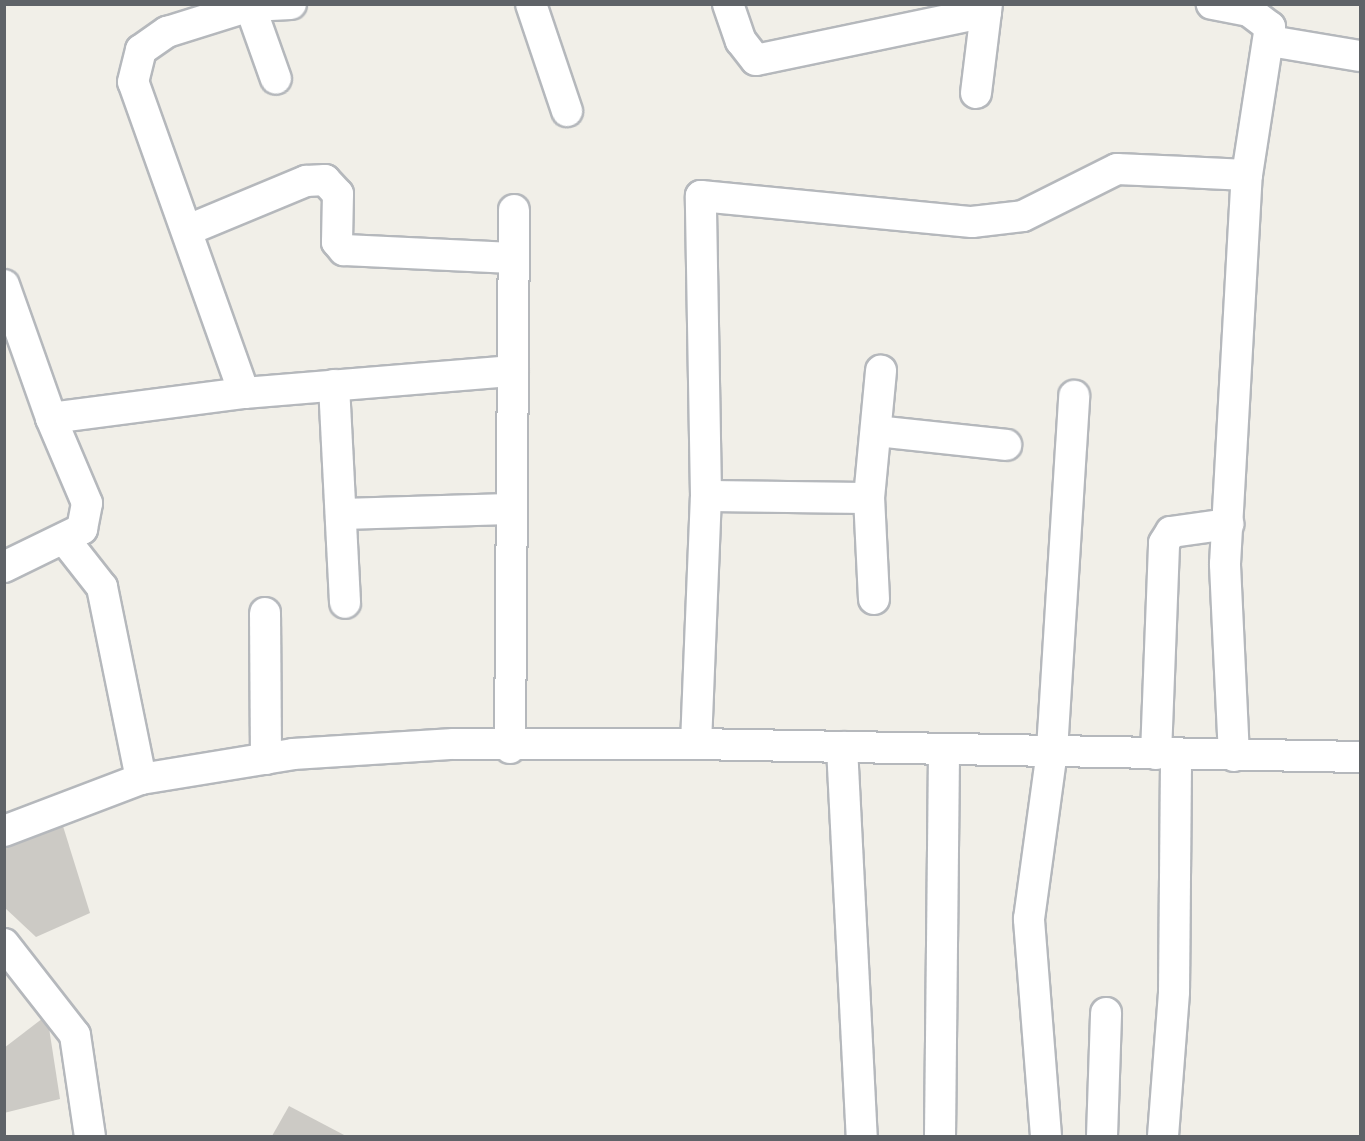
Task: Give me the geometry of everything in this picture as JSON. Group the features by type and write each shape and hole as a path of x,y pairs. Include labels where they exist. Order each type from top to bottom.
{"street":[{"path":"244,393 188,230 139,105 135,67 141,50 158,36 250,6 291,4"},
{"path":"531,4 567,111"},
{"path":"728,4 741,41 756,60 986,8 976,93"},
{"path":"1212,4 1260,16 1270,27 1270,41 1247,174 1228,524 1234,756"},
{"path":"250,6 276,79"},
{"path":"1270,41 1360,56"},
{"path":"696,744 706,496 701,196 972,222 1023,216 1117,169 1247,174"},
{"path":"188,230 306,181 325,180 338,194 337,242 344,250 513,258"},
{"path":"510,748 514,210"},
{"path":"4,285 13,336 87,503 82,529 66,540 4,567"},
{"path":"51,418 244,393 513,371"},
{"path":"874,599 869,498 881,371"},
{"path":"334,386 345,603"},
{"path":"1046,1137 1029,919 1052,750 1074,396"},
{"path":"876,431 1006,445"},
{"path":"706,496 869,498"},
{"path":"341,514 512,509"},
{"path":"1163,1137 1174,992 1166,754 1164,543 1171,532 1228,524"},
{"path":"66,540 102,587 141,780"},
{"path":"265,613 266,759"},
{"path":"4,831 141,780 266,759 454,744 510,748 696,744 1360,757"},
{"path":"842,747 862,1137"},
{"path":"940,1137 944,750"},
{"path":"4,944 75,1035 90,1137"},
{"path":"1102,1137 1106,1013"}],"building":[{"path":"62,823 90,913 36,937 4,907 4,846"},
{"path":"47,1015 60,1099 4,1113 4,1048"},
{"path":"289,1106 346,1136 272,1136"}]}
